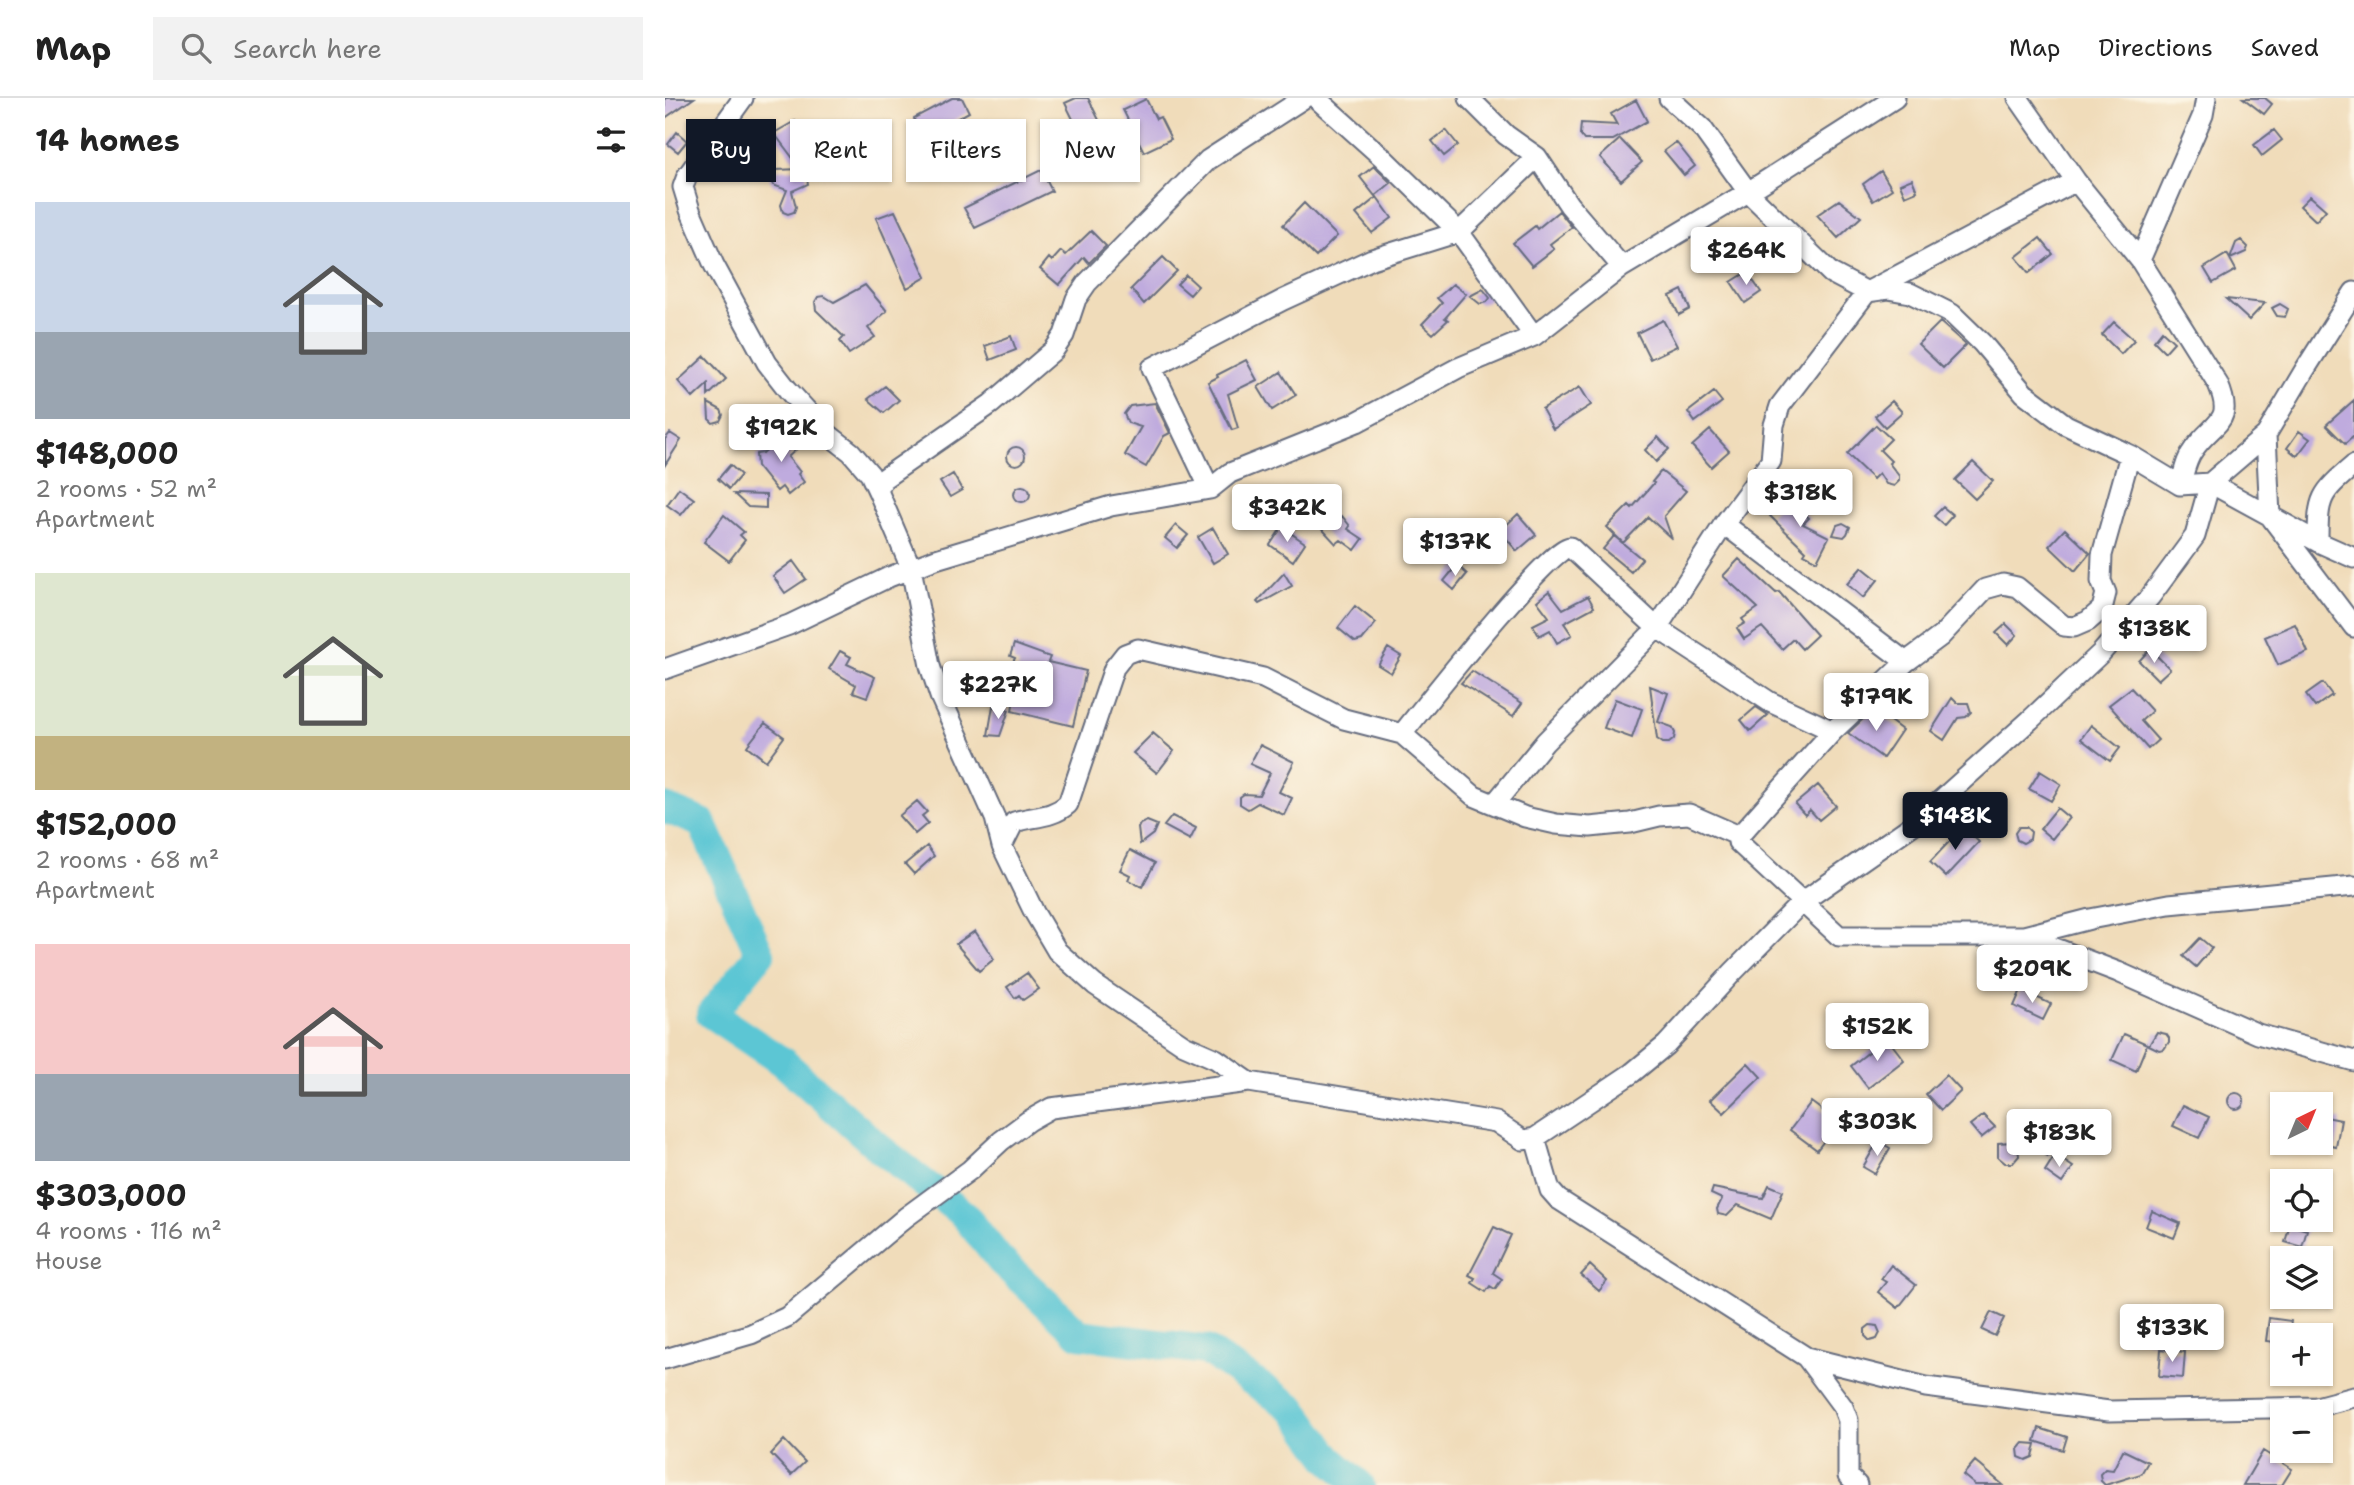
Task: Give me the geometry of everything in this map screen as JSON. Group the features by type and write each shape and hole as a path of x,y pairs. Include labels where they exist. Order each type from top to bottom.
{"street":[{"path":"743,98 687,176 683,187 685,200 714,265 767,363 828,434 851,452 870,474 911,568 930,666 952,723 995,818 1002,846 1034,912 1057,951 1105,991 1184,1045 1216,1059 1249,1083"},
{"path":"878,491 883,479 991,404 1054,350 1064,335 1076,299 1087,283 1208,159 1304,98"},
{"path":"1316,98 1383,157 1459,232 1534,336"},
{"path":"1469,98 1506,135 1537,157 1569,205 1622,267"},
{"path":"1669,98 1702,128 1748,192 1831,274 1867,292 1888,289 1910,293 1952,314 1982,343 2024,393 2066,425 2130,455 2181,485 2210,483 2318,542 2354,558"},
{"path":"665,669 789,625 911,568 1111,506 1210,489 1230,473 1357,422 1458,368 1534,336 1622,267 1748,192 1895,98"},
{"path":"2018,98 2076,181 2140,260 2218,384 2226,402 2221,419 2192,452 2181,485"},
{"path":"2140,260 2203,115 2206,98"},
{"path":"1210,489 1152,368 1283,300 1372,259 1459,232 1537,157"},
{"path":"1495,803 1545,742 1657,628 1724,524 1771,461 1780,406 1867,292 2076,181"},
{"path":"665,1359 751,1334 787,1317 906,1217 970,1170 1000,1141 1051,1108 1249,1083 1415,1111 1456,1114 1496,1122 1523,1140 1535,1138 1632,1073 1666,1045 1802,902 1914,824 2101,653 2150,597 2195,537 2210,483 2266,436 2354,292"},
{"path":"2266,436 2270,516 2354,627"},
{"path":"2130,455 2102,555 2101,581 2106,593 2102,609 2088,621 2074,627 2064,626 2017,587 2003,584 1985,589 1941,636 1906,662 1833,731 1739,836 1738,842 1839,936 2024,936 2090,919 2169,904 2354,886"},
{"path":"2318,542 2318,512 2325,492 2354,465"},
{"path":"1724,524 1906,662"},
{"path":"1402,734 1523,590 1565,547 1576,550 1657,628 1770,702 1833,731"},
{"path":"1002,846 1014,822 1030,817 1050,816 1068,804 1114,668 1125,654 1138,649 1263,678 1344,719 1402,734 1474,796 1525,817 1556,824 1590,827 1689,814 1739,836"},
{"path":"2024,936 2118,972 2258,1034 2354,1061"},
{"path":"1535,1138 1550,1190 1558,1199 1806,1357 1926,1387 2109,1411 2316,1407 2354,1397"},
{"path":"1806,1357 1843,1407 1848,1420 1849,1476 1857,1485"}],"building":[{"path":"665,98 694,98 665,118"},
{"path":"952,98 962,98 969,112 956,119 914,118"},
{"path":"1076,98 1088,98 1098,119 1073,119 1065,103"},
{"path":"2243,98 2265,98 2272,104 2264,114"},
{"path":"1146,99 1156,119 1160,117 1171,139 1144,152 1140,144 1140,119 1128,119 1123,110"},
{"path":"1636,100 1647,121 1613,140 1584,140 1580,135 1581,123 1617,125 1611,114"},
{"path":"790,124 790,154 776,136 776,132"},
{"path":"1446,130 1458,145 1444,156 1432,141"},
{"path":"2274,130 2282,140 2262,156 2254,145"},
{"path":"677,132 686,140 678,152 668,144"},
{"path":"1620,139 1642,162 1621,181 1600,157"},
{"path":"1676,142 1695,166 1684,175 1664,151"},
{"path":"1374,166 1391,183 1375,196 1360,177"},
{"path":"790,169 790,182 808,182 792,191 796,207 794,212 783,212 781,205 787,190 771,182 776,182 776,170"},
{"path":"1040,170 1040,182 1047,182 1052,191 975,228 964,208 1017,182 1026,182 1026,177"},
{"path":"1881,171 1892,189 1873,201 1863,184"},
{"path":"1912,179 1917,191 1905,196 1900,184"},
{"path":"2310,196 2326,210 2316,221 2300,206"},
{"path":"1377,197 1392,218 1372,233 1356,214"},
{"path":"1839,200 1861,217 1838,238 1817,215"},
{"path":"1304,203 1337,236 1316,257 1283,225"},
{"path":"895,211 926,277 907,288 876,218"},
{"path":"1559,211 1572,227 1550,244 1554,249 1532,266 1513,243 1535,226 1537,229"},
{"path":"1091,231 1106,246 1089,263 1084,257 1059,285 1040,269 1049,258 1052,261 1061,251 1066,255"},
{"path":"1756,232 1771,247 1750,268 1735,252"},
{"path":"2040,238 2053,254 2029,273 2016,257"},
{"path":"2241,240 2248,247 2246,252 2230,259 2236,243"},
{"path":"2227,254 2236,270 2213,283 2204,268"},
{"path":"1163,257 1177,271 1144,304 1131,289"},
{"path":"1747,272 1761,292 1745,303 1731,282"},
{"path":"1186,275 1198,286 1190,295 1177,284"},
{"path":"1453,284 1466,294 1445,318 1448,320 1433,334 1422,324 1442,303 1437,298"},
{"path":"865,285 887,311 868,328 875,337 849,354 840,341 844,337 816,310 815,302 818,297 824,296 834,302"},
{"path":"1483,289 1490,298 1480,304 1470,296"},
{"path":"1682,290 1690,309 1679,315 1670,296"},
{"path":"2226,299 2265,303 2249,320"},
{"path":"2280,304 2288,309 2285,317 2277,316 2272,308"},
{"path":"1663,320 1677,346 1650,359 1637,333"},
{"path":"1940,322 1966,345 1943,368 1918,344"},
{"path":"2114,322 2134,340 2121,354 2102,335"},
{"path":"2162,331 2174,342 2165,352 2154,341"},
{"path":"1011,336 1016,350 990,360 985,346"},
{"path":"705,356 726,379 708,396 708,384 693,398 678,381"},
{"path":"1246,360 1257,380 1228,394 1238,428 1232,430 1208,382"},
{"path":"1281,372 1296,395 1272,410 1258,387"},
{"path":"885,386 899,400 884,413 868,399"},
{"path":"1580,387 1591,405 1553,429 1542,409"},
{"path":"1714,392 1722,402 1695,422 1688,412"},
{"path":"2354,400 2354,436 2345,444 2326,425"},
{"path":"1892,401 1902,412 1885,427 1875,416"},
{"path":"708,403 721,410 723,415 720,421 713,423 709,419"},
{"path":"1155,403 1170,433 1164,436 1146,467 1125,455 1141,427 1128,423 1124,414 1130,406"},
{"path":"1876,425 1891,439 1880,450 1891,461 1889,463 1899,476 1899,481 1894,486 1886,484 1879,473 1873,479 1847,454"},
{"path":"789,430 802,444 788,457 804,482 788,495 782,487 777,491 757,466 756,454 763,453"},
{"path":"1710,430 1729,451 1711,467 1692,446"},
{"path":"2299,431 2310,439 2297,456 2287,448"},
{"path":"670,433 681,440 665,465 665,439"},
{"path":"1658,437 1669,449 1656,462 1645,450"},
{"path":"1012,447 1020,447 1025,456 1023,463 1012,465 1007,460 1007,452"},
{"path":"1973,462 1993,481 1975,499 1955,480"},
{"path":"730,465 741,475 729,489 718,479"},
{"path":"1661,471 1686,491 1664,516 1672,539 1648,517 1623,543 1607,527 1629,505 1632,508"},
{"path":"953,474 962,490 950,497 940,482"},
{"path":"1022,486 1028,488 1028,500 1022,502 1016,500 1014,494 1016,488"},
{"path":"679,488 694,499 681,515 667,505"},
{"path":"734,494 766,495 766,508 748,507"},
{"path":"1310,495 1336,522 1342,516 1350,526 1348,529 1363,539 1355,550 1341,540 1336,544 1301,506"},
{"path":"1788,497 1809,518 1803,524 1829,537 1817,561 1804,554 1806,551 1770,516"},
{"path":"1943,507 1953,515 1944,525 1934,516"},
{"path":"1518,514 1536,535 1517,551 1500,531"},
{"path":"724,515 744,532 740,535 745,540 729,561 704,542"},
{"path":"1843,523 1850,527 1847,534 1844,537 1833,535 1837,525"},
{"path":"1176,525 1188,535 1177,548 1165,538"},
{"path":"1282,527 1305,543 1293,561 1270,545"},
{"path":"1213,528 1228,554 1213,563 1198,537"},
{"path":"2065,529 2090,553 2075,571 2049,546"},
{"path":"1614,536 1642,559 1631,572 1603,549"},
{"path":"1739,559 1776,593 1779,592 1817,635 1802,649 1793,639 1782,649 1762,627 1744,639 1737,628 1745,623 1742,619 1758,608 1723,576"},
{"path":"793,561 806,579 785,593 773,576"},
{"path":"1457,565 1467,574 1454,590 1444,581"},
{"path":"1862,567 1878,580 1863,598 1847,584"},
{"path":"1284,573 1292,586 1259,604 1257,602"},
{"path":"1549,591 1563,609 1588,596 1594,607 1564,623 1572,635 1557,643 1550,630 1539,636 1533,625 1549,617 1537,601"},
{"path":"1355,606 1376,623 1362,640 1355,642 1338,628"},
{"path":"2006,624 2017,635 2008,645 1996,633"},
{"path":"2295,624 2308,652 2278,665 2265,637"},
{"path":"1014,644 1050,657 1048,662 1086,671 1073,726 1012,711 1019,664 1013,662 1015,658 1010,656"},
{"path":"1388,648 1401,656 1391,673 1378,665"},
{"path":"2150,649 2170,669 2158,680 2139,661"},
{"path":"840,651 851,657 847,664 875,677 867,697 853,692 856,685 829,669"},
{"path":"1472,671 1522,703 1513,716 1461,683"},
{"path":"2323,683 2332,695 2315,707 2306,695"},
{"path":"1650,686 1668,693 1658,722 1672,727 1674,739 1669,743 1657,739"},
{"path":"2131,688 2152,711 2141,721 2158,740 2148,749 2109,705"},
{"path":"1952,698 1957,703 1968,703 1971,712 1966,717 1958,718 1944,740 1931,731"},
{"path":"1615,699 1642,709 1632,738 1604,728"},
{"path":"993,706 1009,710 1000,736 988,735"},
{"path":"1756,707 1768,715 1750,731 1741,720"},
{"path":"1874,709 1902,730 1883,758 1848,733"},
{"path":"765,723 784,737 766,761 747,746"},
{"path":"2091,725 2120,748 2110,761 2081,739"},
{"path":"1153,733 1174,751 1157,773 1133,753"},
{"path":"1260,745 1294,762 1279,792 1292,798 1284,815 1258,803 1248,809 1240,804 1240,797 1244,794 1259,795 1270,773 1250,764"},
{"path":"2040,771 2061,784 2051,801 2029,789"},
{"path":"1818,785 1836,806 1819,820 1810,810 1805,815 1795,804"},
{"path":"917,801 927,812 922,816 928,823 915,834 899,816"},
{"path":"2057,808 2069,818 2052,839 2040,829"},
{"path":"1172,816 1196,828 1190,840 1164,826"},
{"path":"1147,821 1157,825 1153,834 1140,844 1138,828"},
{"path":"1963,827 1979,842 1946,877 1930,862"},
{"path":"2019,827 2026,827 2031,832 2030,839 2023,843 2017,840 2015,833"},
{"path":"927,846 934,856 914,874 905,864"},
{"path":"1130,850 1155,863 1142,887 1128,880 1130,875 1120,870"},
{"path":"975,931 994,959 979,971 956,944"},
{"path":"2200,938 2212,948 2196,967 2183,956"},
{"path":"2023,956 2031,964 2023,972 2015,964"},
{"path":"1027,973 1039,989 1023,1000 1019,995 1015,998 1007,987"},
{"path":"2021,990 2051,1004 2043,1020 2014,1006"},
{"path":"2157,1032 2166,1034 2169,1038 2164,1049 2159,1050 2149,1045"},
{"path":"2124,1034 2147,1044 2136,1071 2112,1060"},
{"path":"1887,1038 1904,1060 1868,1088 1851,1066"},
{"path":"1748,1063 1761,1077 1724,1113 1710,1100"},
{"path":"1946,1075 1961,1091 1941,1110 1926,1094"},
{"path":"2236,1093 2242,1095 2242,1107 2236,1109 2230,1107 2228,1101 2230,1095"},
{"path":"1811,1102 1838,1122 1817,1150 1790,1130"},
{"path":"2183,1105 2209,1117 2199,1138 2173,1126"},
{"path":"2069,1113 2081,1126 2046,1155"},
{"path":"1983,1115 1995,1127 1981,1138 1970,1125"},
{"path":"2333,1118 2341,1120 2336,1147 2333,1146"},
{"path":"1878,1141 1890,1148 1875,1174 1863,1167"},
{"path":"2012,1142 2018,1148 2019,1156 2013,1163 2005,1163 1998,1157 1998,1143"},
{"path":"2055,1155 2073,1167 2062,1183 2045,1171"},
{"path":"1769,1185 1783,1191 1771,1219 1738,1205 1727,1216 1718,1214 1717,1209 1722,1199 1711,1194 1713,1188 1763,1198"},
{"path":"2152,1211 2180,1223 2174,1238 2146,1227"},
{"path":"1494,1227 1511,1235 1493,1273 1502,1279 1495,1289 1490,1286 1486,1292 1472,1283 1475,1278 1469,1275"},
{"path":"2288,1232 2306,1232 2302,1246 2285,1242"},
{"path":"1590,1265 1607,1281 1599,1291 1581,1275"},
{"path":"1891,1265 1916,1285 1898,1308 1878,1292 1886,1282 1881,1279"},
{"path":"1991,1312 2004,1318 1995,1336 1982,1330"},
{"path":"2149,1318 2174,1321 2171,1345 2146,1341"},
{"path":"2269,1318 2291,1321 2270,1323 2270,1342 2266,1341"},
{"path":"1870,1325 1877,1326 1880,1333 1877,1339 1870,1341 1865,1336 1865,1329"},
{"path":"2161,1349 2185,1352 2183,1378 2159,1376"},
{"path":"2039,1428 2067,1437 2063,1450 2035,1441"},
{"path":"784,1440 805,1462 791,1475 771,1454"},
{"path":"2023,1443 2036,1444 2033,1457 2026,1460 2019,1457 2018,1449"},
{"path":"2123,1450 2148,1462 2141,1474 2105,1485 2100,1474 2105,1469 2113,1470"},
{"path":"2263,1451 2270,1455 2270,1463 2282,1463 2292,1469 2282,1485 2243,1485"},
{"path":"1975,1461 2003,1485 1975,1485 1963,1475"}],"waterway":[{"path":"665,808 702,823 760,954 711,1014 784,1063 878,1147 964,1215 1000,1260 1079,1334 1206,1350 1293,1408 1329,1458 1360,1485"}]}
